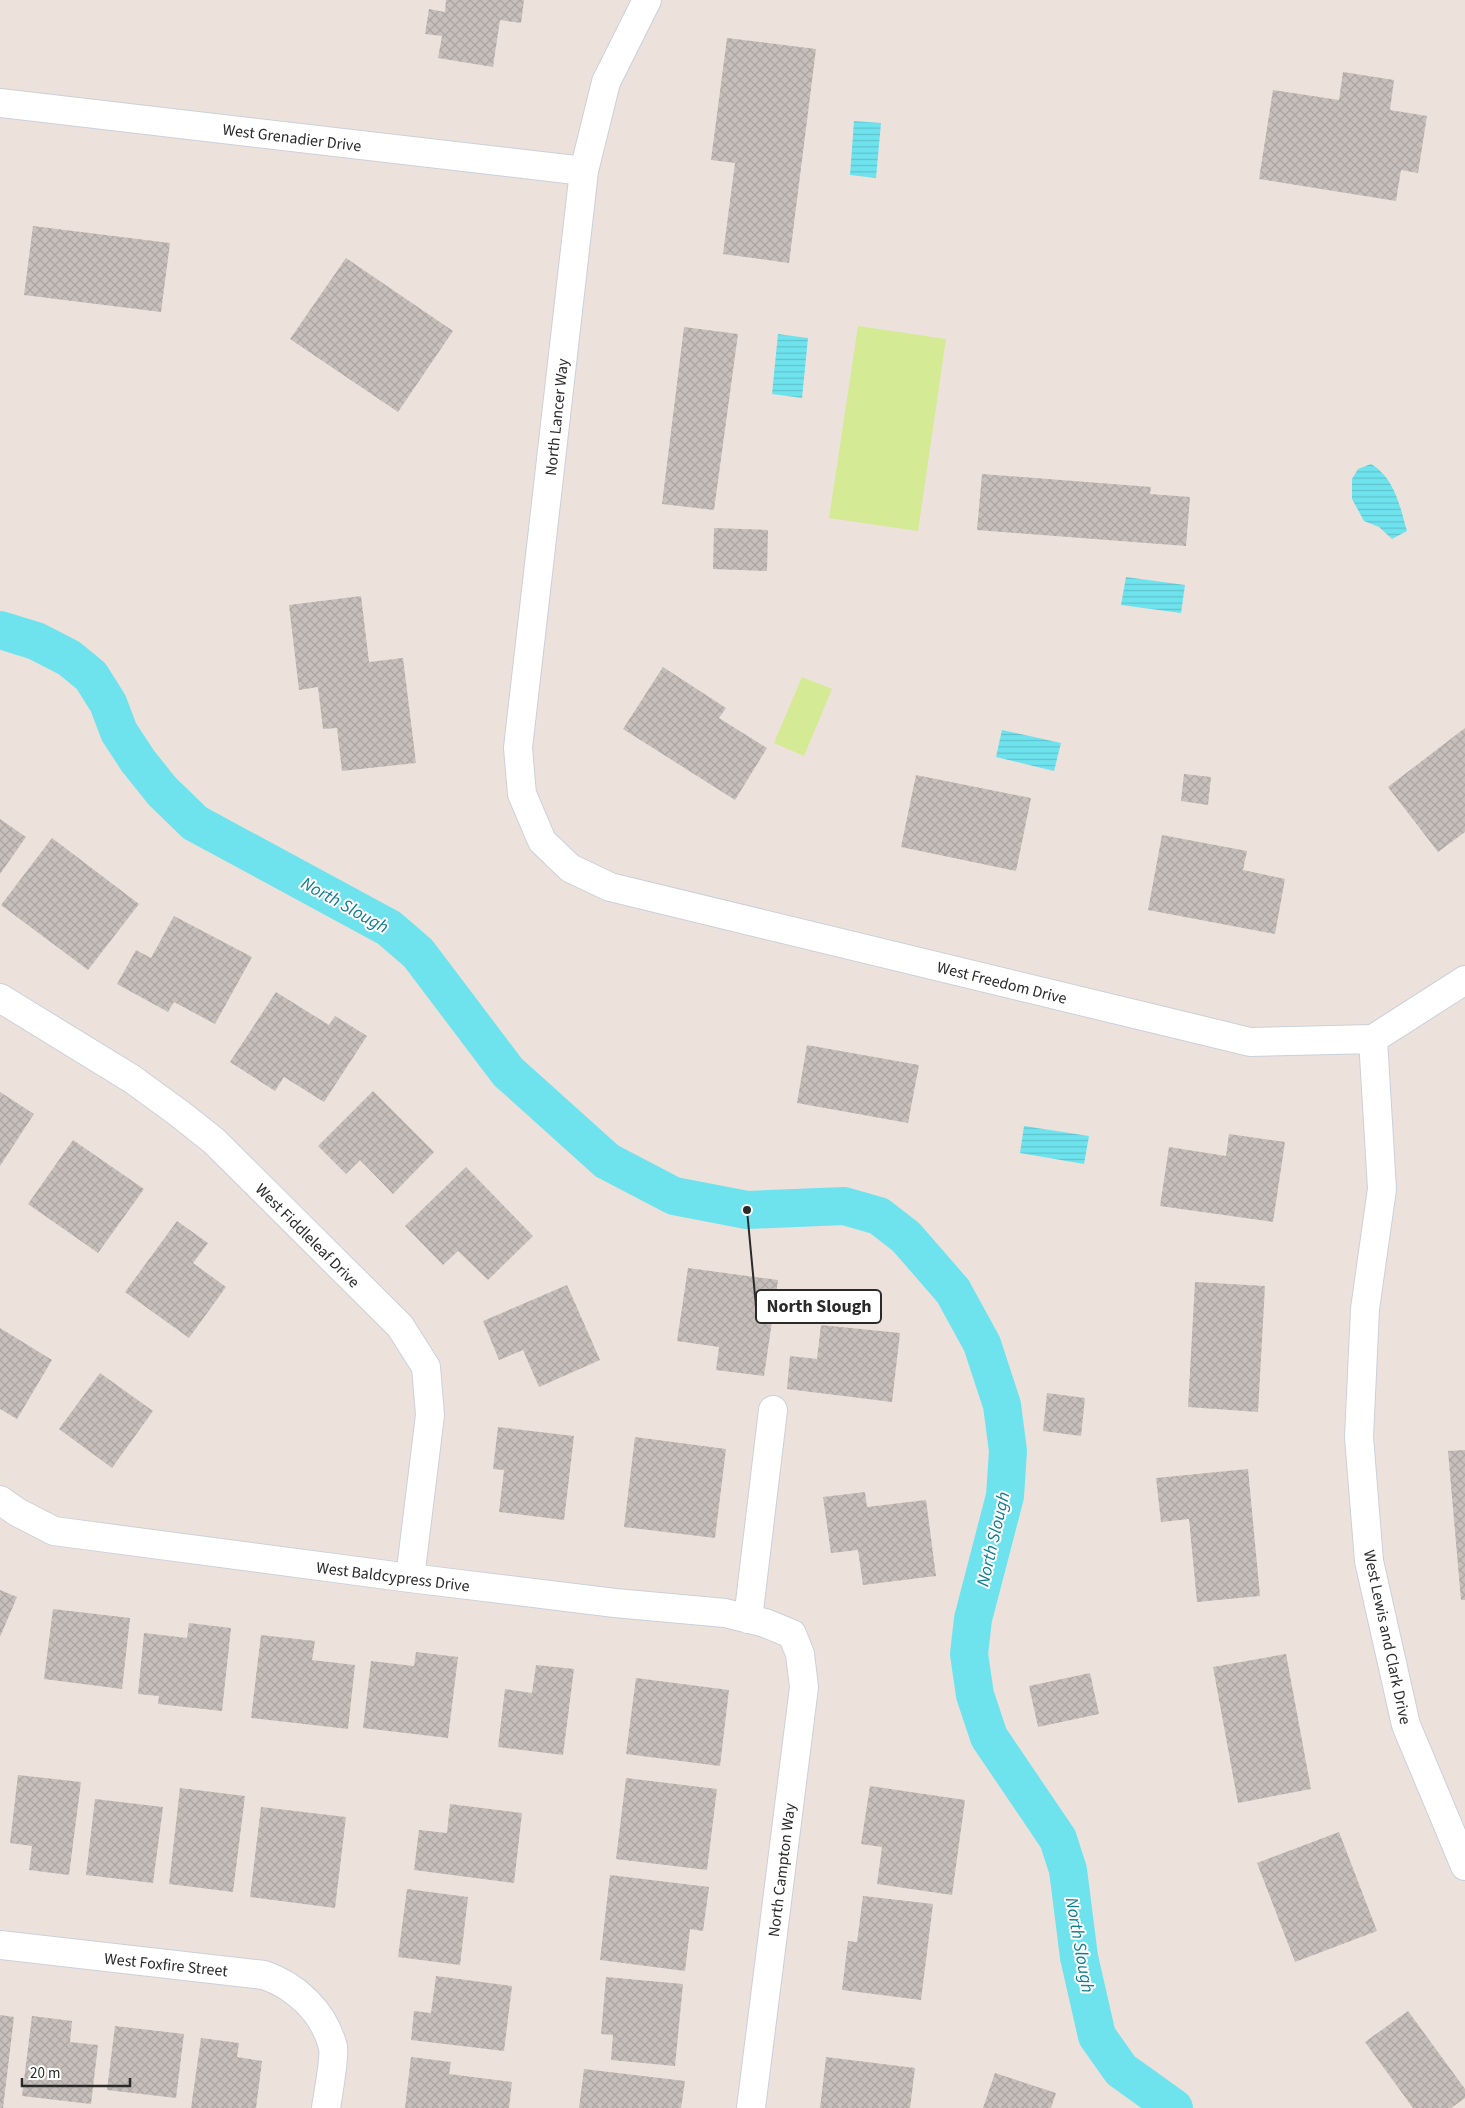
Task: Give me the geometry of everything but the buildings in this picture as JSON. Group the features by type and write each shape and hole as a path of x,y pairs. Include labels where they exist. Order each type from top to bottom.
{"street":[{"name":"North Lancer Way","path":"542,841 522,794 518,748 584,171 606,82 647,0"},
{"name":"West Grenadier Drive","path":"0,103 584,171"},
{"name":"West Freedom Drive","path":"542,841 570,868 610,887 1250,1042 1373,1039"},
{"path":"1373,1039 1465,980"},
{"name":"West Fiddleleaf Drive","path":"0,998 132,1079 214,1141 400,1326 426,1367 430,1415 410,1578"},
{"name":"West Lewis and Clark Drive","path":"1373,1039 1382,1189 1365,1309 1359,1437 1368,1561 1406,1726 1465,1866"},
{"path":"748,1619 773,1410"},
{"name":"West Baldcypress Drive","path":"0,1500 17,1512 54,1531 614,1603 725,1613 765,1623 792,1634"},
{"name":"North Campton Way","path":"751,2108 804,1687 800,1654 792,1634"},
{"name":"West Foxfire Street","path":"0,1945 264,1975 282,1981 319,2014 333,2048 326,2108"}],"green space":[{"path":"858,326 946,339 918,531 829,518"},
{"path":"802,677 832,689 804,756 774,743"}],"water":[{"path":"854,121 881,123 876,178 850,175"},
{"path":"778,334 808,338 802,398 772,394"},
{"path":"1371,464 1386,477 1402,512 1407,531 1392,539 1379,527 1364,521 1352,499 1352,479 1358,469"},
{"path":"1126,577 1185,585 1181,613 1121,605"},
{"path":"1002,730 1061,743 1054,771 996,757"},
{"path":"1024,1126 1089,1136 1084,1164 1020,1153"}],"waterway":[{"name":"North Slough","path":"0,630 36,641 69,658 91,676 108,703 119,732 138,761 162,791 195,823 389,928 418,953 508,1072 607,1161 674,1196 747,1210 844,1206 879,1216 906,1237 953,1291 982,1344 1002,1405 1008,1451 1005,1496 973,1619 969,1654 975,1695 989,1737 1058,1839 1068,1870 1079,1957 1097,2036 1121,2070 1174,2108"}],"place":[{"name":"North Slough","path":"747,1210"}]}
